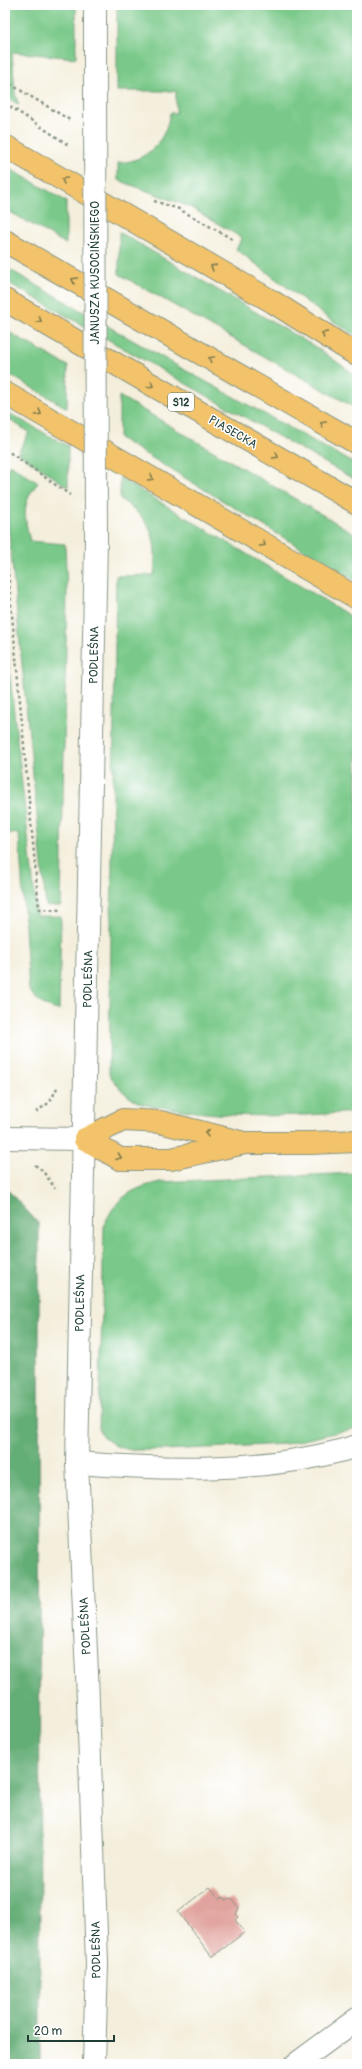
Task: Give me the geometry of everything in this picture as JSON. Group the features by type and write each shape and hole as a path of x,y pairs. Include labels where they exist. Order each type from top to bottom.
{"highway":[{"path":"5,146 273,302 357,355"},
{"path":"5,241 357,443"},
{"name":"PIASECKA","path":"5,300 357,503"},
{"path":"5,393 357,598"},
{"path":"85,1139 122,1120 160,1122 245,1143 311,1144 357,1141"},
{"path":"85,1139 120,1159 171,1159 245,1143"}],"street":[{"name":"JANUSZA KUSOCIŃSKIEGO","path":"95,5 96,541"},
{"name":"PODLEŚNA","path":"94,2064 97,1964 88,1673 77,1463 85,1139 96,541"},
{"path":"5,1138 85,1139"},
{"path":"77,1463 138,1468 234,1465 309,1457 357,1446"},
{"path":"296,2064 357,2019"}],"path":[{"path":"5,81 72,121"},
{"path":"5,103 72,147"},
{"path":"5,433 7,434 5,438"},
{"path":"5,450 72,497"},
{"path":"5,538 39,909 69,911"},
{"path":"34,1113 50,1102 59,1082"}],"green space":[{"path":"5,5 76,5 76,58 12,52 15,94 19,105 5,96"},
{"path":"117,5 357,5 357,336 328,318 236,249 242,238 190,207 118,180 118,163 129,161 146,154 159,141 168,123 170,113 176,113 176,91 117,91"},
{"path":"5,166 66,201 66,244 5,209"},
{"path":"119,232 317,348 357,376 357,409 119,274"},
{"path":"5,267 174,364 357,465 357,481 5,281"},
{"path":"5,330 68,366 67,408 5,372"},
{"path":"119,396 357,535 357,582 119,438"},
{"path":"5,411 68,446 68,487 18,453 29,432 5,417"},
{"path":"10,464 38,483 29,497 25,510 26,524 30,541 65,544 67,592 61,906 46,906 5,493 5,473"},
{"path":"120,478 357,620 357,1112 266,1116 220,1114 150,1106 137,1102 127,1095 119,1088 109,1074 116,576 154,575 155,562 153,540 146,523 131,507 120,499"},
{"path":"5,633 37,916 61,916 59,1010 50,1008 42,1003 29,990 19,834 5,833"},
{"path":"357,1173 357,1428 286,1444 165,1450 130,1450 116,1446 104,1438 99,1430 104,1226 108,1216 119,1201 141,1187 160,1182"},
{"path":"5,1187 39,1224 40,2064 5,2064"}],"building":[{"path":"210,1887 220,1899 223,1897 225,1900 232,1899 239,1908 236,1914 238,1917 235,1920 245,1932 212,1957 178,1912"}]}
